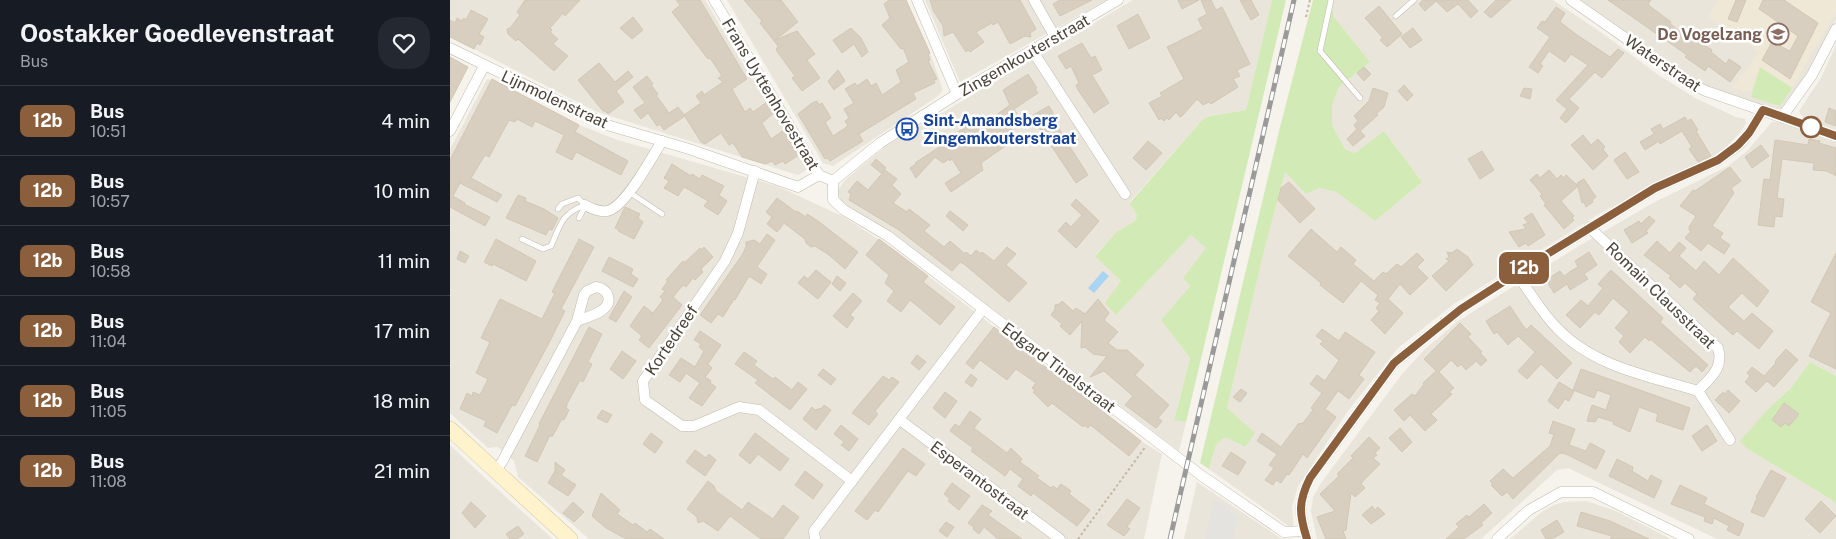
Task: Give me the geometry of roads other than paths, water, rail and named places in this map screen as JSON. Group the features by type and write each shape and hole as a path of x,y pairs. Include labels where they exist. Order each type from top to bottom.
{"main road":[{"path":"450,430 570,539"}],"street":[{"name":"Frans Uyttenhovestraat","path":"714,0 819,175 833,181"},
{"path":"917,0 957,94"},
{"path":"1034,0 1055,37"},
{"name":"Zingemkouterstraat","path":"833,181 880,143 957,94 1118,0"},
{"name":"Waterstraat","path":"1571,0 1688,82 1706,91 1836,136"},
{"path":"1782,117 1812,75 1836,29"},
{"name":"Lijnmolenstraat","path":"450,48 607,125 755,171 798,187 819,175"},
{"path":"1032,50 1125,194"},
{"path":"450,131 484,66"},
{"path":"1306,535 1300,511 1302,494 1310,478 1394,363 1461,309 1516,273 1655,188 1718,160 1738,145 1749,133 1763,110"},
{"path":"585,205 595,210 608,211 617,207 662,141"},
{"name":"Kortedreef","path":"755,171 738,233 725,261 643,381 646,400 682,426 694,426 739,408 759,410 852,481"},
{"name":"Edgard Tinelstraat","path":"833,181 833,200 844,210 888,236 1198,473 1284,532 1306,535"},
{"name":"Romain Clausstraat","path":"1590,227 1718,348 1721,358 1717,370 1698,391"},
{"path":"1516,273 1557,328 1580,347 1605,363 1698,391 1730,440"},
{"path":"815,539 814,531 983,309"},
{"path":"495,471 502,462 577,321"},
{"name":"Esperantostraat","path":"900,420 1060,539"},
{"path":"1497,539 1529,510 1561,492 1593,492 1689,539"}],"lane":[{"path":"1331,0 1320,51 1360,98"},
{"path":"1396,16 1414,0"},
{"path":"629,192 662,214"},
{"path":"558,209 562,204 578,198 585,205"},
{"path":"579,218 585,205"},
{"path":"522,239 542,248 551,246 565,216 574,209 585,205"}],"water":[{"path":"1103,271 1109,276 1094,293 1088,288"}],"railway":[{"path":"1170,539 1294,0"}],"place":[{"name":"De Vogelzang","path":"1778,34"},
{"name":"Sint-Amandsberg Zingemkouterstraat","path":"907,129"}]}
